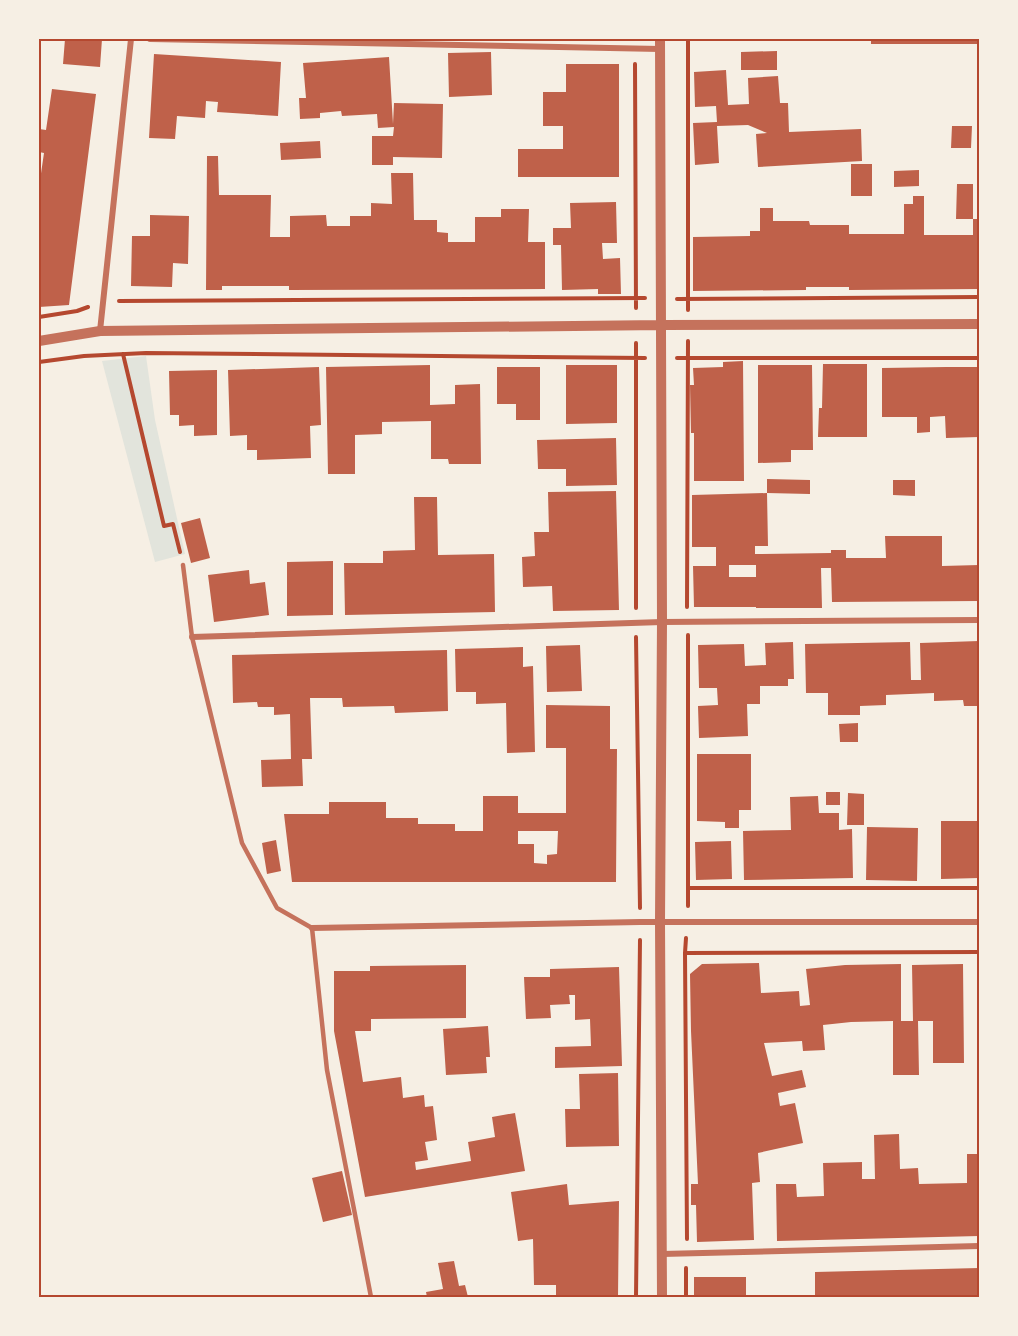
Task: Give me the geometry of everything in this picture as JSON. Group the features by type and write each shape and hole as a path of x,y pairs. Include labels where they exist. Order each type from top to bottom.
{"street":[{"path":"100,331 131,39"},
{"path":"150,39 635,49 660,44 662,1297"},
{"path":"39,341 100,331 979,324"},
{"path":"192,637 662,622 979,620"},
{"path":"312,928 640,922 979,922"},
{"path":"662,1254 979,1246"}],"lane":[{"path":"183,565 192,637 242,843 277,908 312,928 327,1070 371,1297"}],"path":[{"path":"686,1297 687,39"},
{"path":"635,49 636,623 640,922 636,1297"},
{"path":"39,317 77,311 103,302 150,300 979,297"},
{"path":"39,362 84,356 146,353 636,358 979,358"},
{"path":"123,354 164,526 173,524 183,565"},
{"path":"688,888 979,888"},
{"path":"685,953 979,952"}],"shaded area":[{"path":"146,356 155,420 185,554 155,562 102,361"}],"building":[{"path":"65,39 102,39 100,67 63,64"},
{"path":"871,39 979,39 979,44 871,44"},
{"path":"777,51 777,70 741,70 741,52"},
{"path":"491,52 492,95 449,97 448,53"},
{"path":"154,54 281,62 278,116 217,112 218,102 206,101 205,118 177,116 175,139 149,138"},
{"path":"389,57 393,124 394,103 443,104 442,158 393,157 393,165 372,165 372,136 393,136 394,127 378,128 377,114 342,116 341,111 320,113 320,118 300,119 299,98 306,98 303,63"},
{"path":"566,64 619,64 619,177 518,177 518,149 563,149 563,126 543,126 543,92 566,92"},
{"path":"726,70 728,105 749,104 748,78 778,76 780,103 788,103 789,132 861,129 862,161 758,167 756,134 767,133 748,125 717,126 719,163 695,165 693,123 717,122 716,106 695,107 694,72"},
{"path":"52,89 96,94 69,305 39,307 39,187 44,153 39,152 39,129 46,130"},
{"path":"952,126 972,126 971,148 951,148"},
{"path":"320,141 321,158 281,160 280,143"},
{"path":"207,156 218,156 219,195 271,195 270,237 290,237 290,216 326,215 327,226 350,226 350,216 371,216 371,203 392,204 391,173 413,173 414,220 437,220 437,232 448,233 448,242 475,242 475,217 501,217 501,209 529,209 528,242 545,242 545,289 289,290 289,286 222,286 222,290 206,290"},
{"path":"851,164 872,164 872,196 851,196"},
{"path":"919,170 919,186 894,187 894,171"},
{"path":"957,184 973,184 973,219 956,219"},
{"path":"913,196 924,196 924,235 973,235 973,219 979,219 979,289 849,290 849,287 806,287 806,290 693,291 693,237 750,236 750,231 760,231 760,208 773,208 773,221 809,221 810,225 849,225 849,234 904,234 904,204 913,204"},
{"path":"616,202 617,243 602,243 603,259 620,258 621,294 598,294 598,289 562,290 561,245 553,245 553,228 571,228 570,203"},
{"path":"150,215 189,216 188,264 173,263 172,287 131,286 132,236 150,236"},
{"path":"743,361 744,481 694,481 694,433 691,433 690,385 694,385 693,368 723,367 723,362"},
{"path":"823,364 867,364 867,437 818,437 819,408 822,408"},
{"path":"430,365 430,405 455,404 455,385 480,384 481,464 449,464 448,459 431,459 431,421 382,422 382,434 355,435 355,474 328,474 326,367"},
{"path":"566,365 617,365 617,423 566,424"},
{"path":"758,365 812,365 813,450 791,450 791,462 758,463"},
{"path":"319,367 321,425 310,426 311,458 257,460 257,450 247,450 247,435 230,436 228,370"},
{"path":"497,367 540,367 540,420 516,420 516,404 497,404"},
{"path":"979,367 979,437 946,438 945,416 930,417 930,432 917,433 917,417 882,417 882,368"},
{"path":"217,370 217,435 194,436 194,425 179,426 179,415 170,415 169,371"},
{"path":"616,438 617,485 566,486 566,469 538,469 537,440"},
{"path":"767,479 810,480 810,494 767,493"},
{"path":"893,480 915,480 915,496 893,495"},
{"path":"616,491 619,610 553,611 552,586 523,587 522,557 535,556 534,532 549,532 548,492"},
{"path":"767,493 768,546 755,546 755,554 831,553 831,550 846,550 846,558 886,558 885,536 942,536 942,566 979,565 979,601 832,602 831,568 821,568 822,608 694,607 693,566 716,566 716,547 692,547 692,495","holes":["729,565 756,565 756,577 729,577"]},
{"path":"414,497 437,497 438,555 494,554 495,612 345,615 344,563 383,563 383,551 415,550"},
{"path":"200,518 210,558 191,563 181,523"},
{"path":"333,561 333,615 287,616 287,562"},
{"path":"249,570 250,584 265,582 269,615 214,622 208,575"},
{"path":"979,641 979,706 964,706 963,700 934,701 934,693 886,695 886,705 860,706 860,715 828,715 828,693 806,693 805,644 910,642 911,680 921,680 920,643"},
{"path":"793,642 794,679 788,679 788,686 760,686 760,704 747,704 748,736 699,738 698,706 718,705 717,688 699,688 698,645 744,644 745,666 766,665 765,643"},
{"path":"580,645 582,691 547,692 546,646"},
{"path":"523,647 523,667 533,666 535,752 507,753 506,703 476,704 476,692 456,692 455,649"},
{"path":"447,650 448,711 395,713 394,706 343,707 342,698 310,698 312,759 302,759 303,786 262,787 261,760 291,759 290,714 274,715 274,707 258,707 257,702 233,703 232,655"},
{"path":"546,705 610,706 610,749 617,749 616,882 292,882 284,814 329,814 329,802 386,802 386,818 418,818 418,824 455,824 455,831 483,831 483,796 518,796 518,813 566,813 566,748 546,748","holes":["518,831 558,831 557,854 547,855 547,864 534,863 534,844 518,844"]},
{"path":"858,723 858,742 840,742 839,724"},
{"path":"697,754 751,754 751,810 739,810 739,828 725,828 725,822 697,821"},
{"path":"826,792 840,792 840,805 826,805"},
{"path":"848,793 864,794 864,825 847,825"},
{"path":"818,796 819,813 839,813 839,830 852,829 853,878 744,880 743,831 791,830 790,797"},
{"path":"941,821 979,821 979,878 941,879"},
{"path":"867,827 918,828 917,881 866,880"},
{"path":"276,840 281,871 267,874 262,843"},
{"path":"731,841 732,879 696,880 695,842"},
{"path":"759,963 761,993 799,991 800,1006 810,1005 806,969 845,965 901,964 901,1021 913,1021 912,965 963,964 964,1063 933,1063 933,1021 918,1021 919,1075 893,1075 893,1021 823,1025 825,1050 803,1051 802,1041 764,1043 772,1076 802,1070 806,1087 778,1093 780,1106 795,1103 803,1143 758,1153 760,1182 752,1183 754,1240 697,1242 696,1205 691,1205 691,1184 698,1184 690,974 702,964"},
{"path":"466,965 466,1018 371,1019 371,1031 355,1031 363,1082 401,1077 403,1098 424,1095 425,1107 433,1106 437,1140 425,1142 428,1160 415,1162 416,1170 471,1161 468,1142 495,1137 492,1117 515,1113 525,1171 365,1197 334,1031 334,971 370,971 370,966"},
{"path":"619,967 622,1066 555,1068 555,1047 591,1046 590,1019 575,1020 575,995 569,995 570,1004 550,1005 551,1018 526,1019 524,977 550,977 550,969"},
{"path":"488,1026 490,1057 486,1057 487,1073 446,1075 443,1029"},
{"path":"618,1073 619,1146 566,1147 565,1109 580,1109 579,1074"},
{"path":"899,1134 900,1169 918,1168 919,1184 967,1183 967,1154 979,1154 979,1236 777,1241 776,1184 796,1184 797,1197 824,1196 823,1163 862,1162 862,1179 875,1179 874,1135"},
{"path":"342,1171 352,1215 323,1222 312,1178"},
{"path":"567,1184 569,1205 619,1201 618,1297 556,1297 556,1285 534,1285 533,1239 518,1241 511,1192"},
{"path":"454,1261 459,1286 465,1285 468,1297 427,1297 426,1292 443,1289 438,1263"},
{"path":"979,1268 979,1297 815,1297 815,1272"},
{"path":"694,1277 746,1277 746,1297 694,1297"}]}
